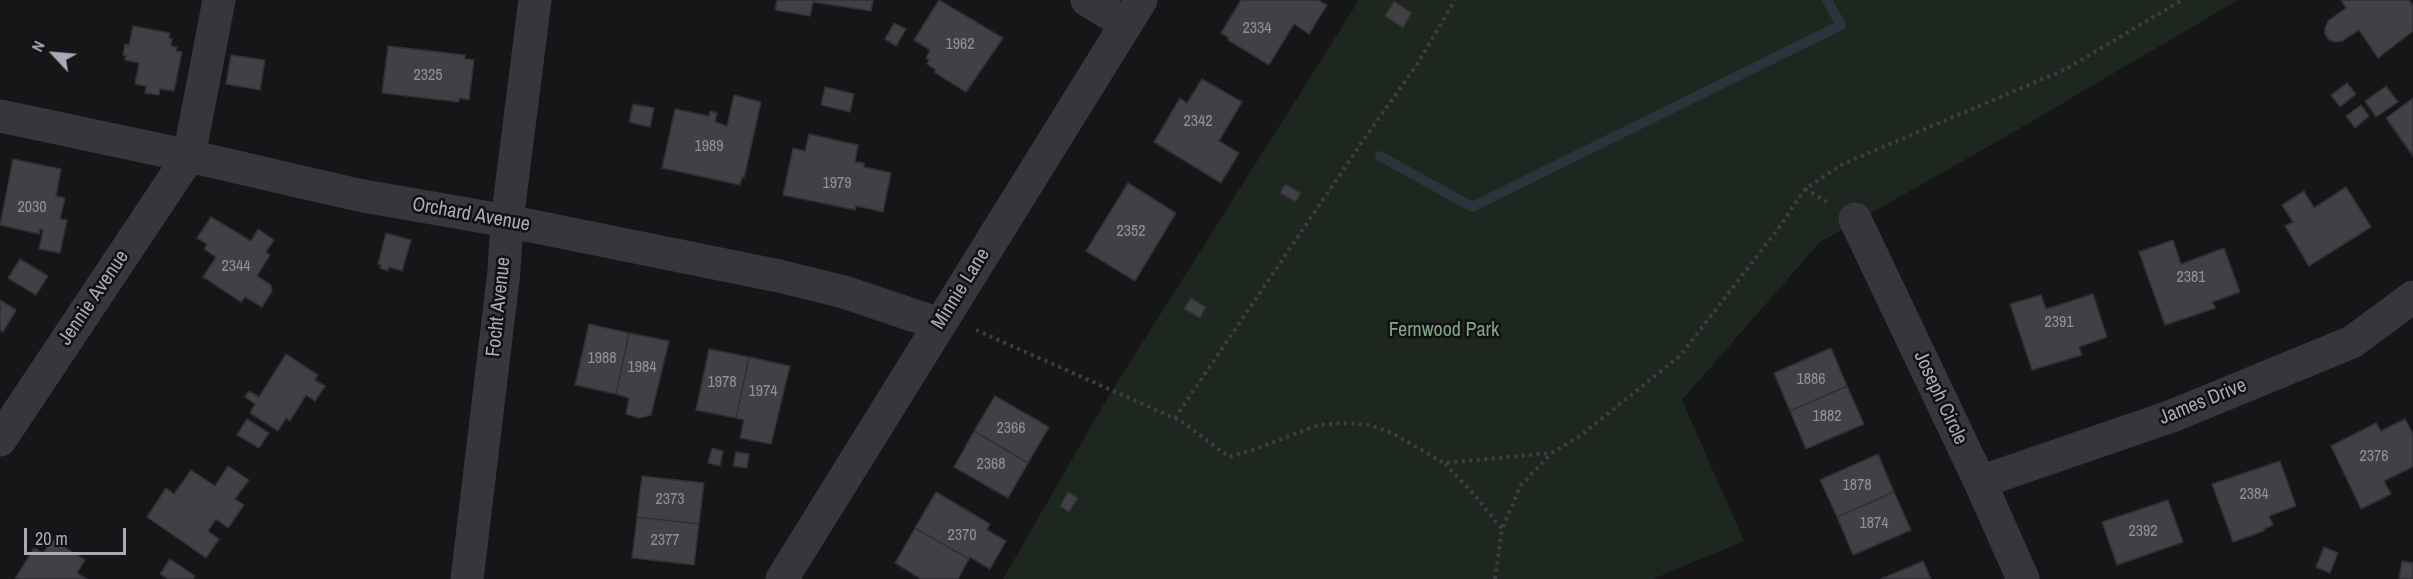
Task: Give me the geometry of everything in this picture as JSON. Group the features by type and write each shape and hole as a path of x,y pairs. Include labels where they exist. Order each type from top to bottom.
{"street":[{"path":"189,156 219,0"},
{"name":"Focht Avenue","path":"467,579 504,271 507,221 535,0"},
{"path":"1087,0 1134,12"},
{"name":"Minnie Lane","path":"782,579 1134,12"},
{"name":"Orchard Avenue","path":"0,116 358,195 507,221 779,276 943,318"},
{"name":"Jennie Avenue","path":"0,440 189,156"},
{"name":"Joseph Circle","path":"1855,219 1980,482 2023,579"},
{"name":"James Drive","path":"1980,482 2172,416 2352,342 2413,297"}],"path":[{"path":"1175,418 1418,63 1455,0"},
{"path":"1495,579 1502,530 1521,485 1552,453 1580,436 1680,356 1778,230 1804,189 1843,164 2066,69 2182,0"},
{"path":"943,318 1175,418 1198,432 1229,457 1318,425 1344,423 1370,425 1394,434 1444,463 1472,492 1502,530"},
{"path":"1444,463 1552,453"}],"green space":[{"name":"Fernwood Park","path":"1359,0 2238,0 2000,140 1820,242 1682,400 1744,541 1653,579 1003,579 1108,397"}],"building":[{"path":"777,0 873,0 871,11 813,2 810,16 775,10"},
{"path":"939,0 1003,38 966,92 934,72 936,70 927,64 929,60 926,58 930,50 914,40"},
{"path":"1241,0 1318,0 1327,5 1309,34 1294,24 1269,65 1228,40 1229,38 1221,33"},
{"path":"2341,0 2409,0 2413,5 2413,31 2378,58 2359,30 2342,41 2329,40 2325,34 2325,28 2328,21 2346,8"},
{"path":"1394,1 1412,13 1403,28 1385,16"},
{"path":"894,23 906,29 896,46 885,39"},
{"path":"133,26 170,33 171,46 177,47 176,51 182,52 174,91 160,89 159,95 145,93 146,86 135,84 139,63 125,60 126,56 123,55 125,44 129,45"},
{"path":"388,46 465,55 465,59 474,60 469,100 459,98 459,102 382,93"},
{"path":"231,55 265,60 260,90 226,84"},
{"path":"1202,79 1242,102 1219,141 1239,153 1221,183 1154,142 1180,98 1187,103"},
{"path":"2347,83 2356,94 2340,107 2331,95"},
{"path":"2386,86 2398,102 2376,117 2365,101"},
{"path":"825,87 854,94 850,112 821,105"},
{"path":"734,95 761,102 744,178 742,177 740,185 662,168 675,109 709,116 710,111 717,113 715,122 727,126"},
{"path":"2413,98 2413,156 2386,118"},
{"path":"633,104 654,108 650,127 629,122"},
{"path":"2361,105 2369,116 2355,128 2346,116"},
{"path":"809,134 858,145 855,162 864,163 864,167 891,173 883,212 856,206 855,210 783,195 793,148 805,151"},
{"path":"13,159 61,169 56,196 65,198 60,219 67,220 60,253 39,249 43,230 40,229 39,234 0,225"},
{"path":"1128,183 1176,213 1135,281 1086,251"},
{"path":"1285,184 1301,193 1295,202 1280,193"},
{"path":"2346,187 2371,227 2309,266 2285,226 2293,222 2282,205 2304,191 2314,208"},
{"path":"211,217 251,241 258,229 274,240 266,252 270,255 257,276 271,285 272,291 262,307 245,297 241,302 203,277 216,257 204,249 207,244 197,238"},
{"path":"386,233 411,240 402,271 389,267 388,271 380,268 381,265 378,264"},
{"path":"2173,240 2181,264 2224,248 2240,292 2212,302 2216,308 2165,325 2139,252"},
{"path":"20,259 48,276 36,295 8,278"},
{"path":"2093,294 2107,337 2079,347 2082,355 2032,370 2010,304 2041,295 2046,309"},
{"path":"1191,298 1206,307 1200,318 1184,309"},
{"path":"0,300 16,310 3,332 0,330"},
{"path":"589,324 629,333 616,394 575,385"},
{"path":"629,333 669,341 651,415 639,418 626,414 629,398 616,394"},
{"path":"1831,348 1847,386 1790,411 1774,373"},
{"path":"709,349 749,357 736,418 696,410"},
{"path":"286,354 318,375 315,380 325,386 315,401 306,395 290,421 286,418 278,431 250,413 255,404 245,397 249,391 259,397"},
{"path":"749,357 790,366 771,444 740,438 744,420 736,418"},
{"path":"1847,386 1864,424 1806,449 1790,411"},
{"path":"995,396 1049,427 1028,463 974,431"},
{"path":"247,419 269,433 259,448 237,435"},
{"path":"2405,419 2413,434 2413,467 2384,481 2391,494 2361,509 2331,446 2376,423 2381,431"},
{"path":"974,431 1028,463 1008,498 954,467"},
{"path":"712,448 723,451 720,466 708,463"},
{"path":"736,452 749,454 747,468 733,466"},
{"path":"1878,454 1894,492 1837,517 1820,480"},
{"path":"2280,461 2296,506 2269,516 2273,525 2264,531 2233,542 2212,484"},
{"path":"228,466 249,480 235,499 244,505 228,528 216,519 208,531 219,539 206,558 147,517 166,488 174,494 191,470 215,486"},
{"path":"642,476 704,483 699,524 637,517"},
{"path":"936,492 990,524 987,530 1006,541 990,569 915,528"},
{"path":"1068,492 1078,498 1069,512 1060,506"},
{"path":"1894,492 1911,530 1853,555 1837,517"},
{"path":"2168,500 2183,542 2117,565 2102,522"},
{"path":"637,517 699,524 694,565 632,558"},
{"path":"915,528 969,559 958,579 921,579 895,563"},
{"path":"52,539 85,560 77,573 87,579 15,579 34,548 43,553"},
{"path":"2324,547 2338,553 2330,573 2316,567"},
{"path":"170,559 195,576 193,579 168,579 160,574"},
{"path":"1923,561 1931,579 1881,579"},
{"path":"2402,561 2413,563 2413,579 2399,579"}],"waterway":[{"path":"1380,156 1472,207 1841,25 1827,0"}]}
